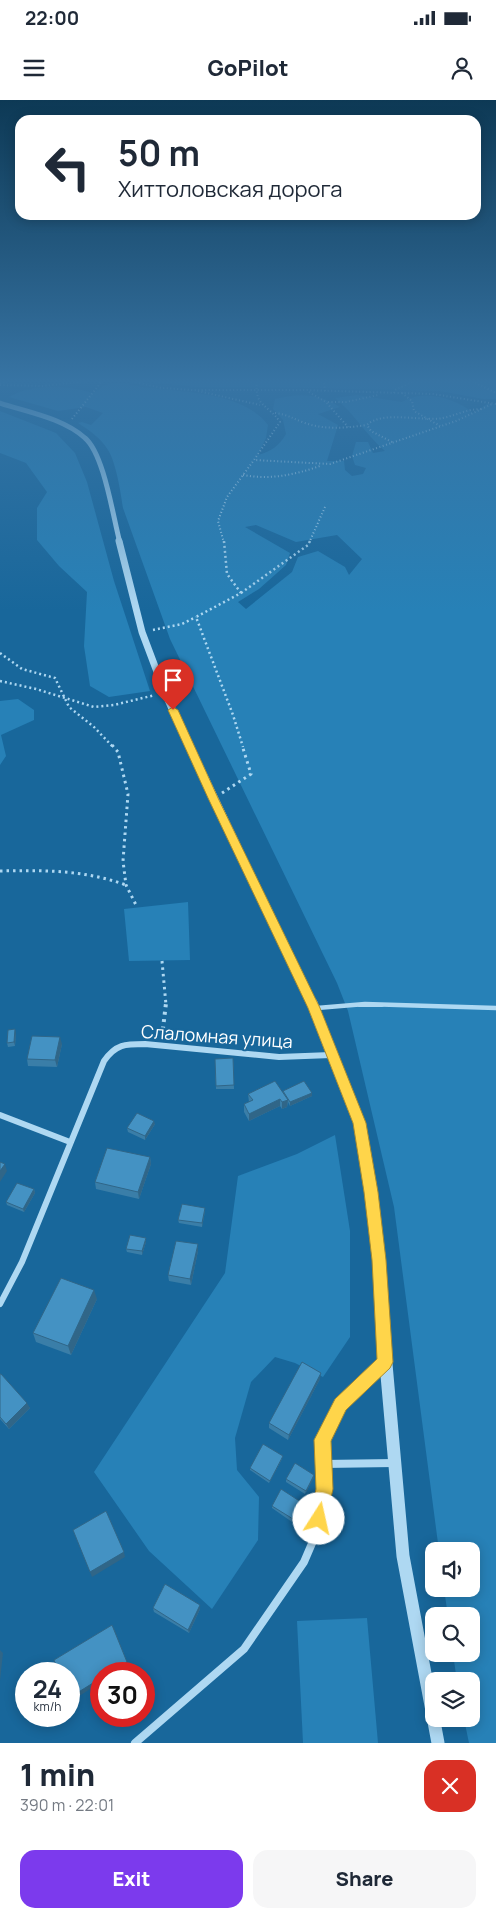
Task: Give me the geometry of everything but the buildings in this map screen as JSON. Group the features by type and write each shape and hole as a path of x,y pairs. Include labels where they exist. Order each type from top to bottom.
{"street":[{"path":"99,458 142,632 165,693 213,798 314,1008 359,1123 371,1192 379,1260 385,1362 403,1556 438,1743"},
{"name":"Слаломная улица","path":"0,1304 22,1262 104,1061 111,1050 121,1046 161,1045 236,1053 313,1058 332,1055"},
{"path":"0,1115 70,1142"},
{"path":"136,1743 244,1649 298,1570 316,1534 325,1489 322,1440 340,1404 385,1362"},
{"path":"323,1464 394,1463"}],"lane":[{"path":"314,1008 365,1004 496,1008"}],"path":[{"path":"243,475 256,479 279,478 345,458"},
{"path":"241,593 227,574 226,548 218,521 227,497 254,460 323,465"},
{"path":"142,632 182,624 241,593 308,545 325,507"},
{"path":"196,617 233,715 251,774 213,798"},
{"path":"0,653 22,669 54,678 69,707 94,727 118,752 128,794 123,862 126,886 137,907"},
{"path":"0,681 64,697 94,707 114,706 165,693"},
{"path":"0,871 82,873 112,879 126,886"},
{"path":"161,1045 166,1002 162,961"}],"shaded area":[{"path":"12,458 77,458 87,482 114,581 150,691 109,697 90,686 84,646 87,592 59,566 37,540 37,508 47,492 26,463"},
{"path":"112,458 328,458 327,461 344,461 345,470 352,476 363,474 366,468 355,465 353,458 496,458 496,1743 469,1743 466,1727 480,1727 480,1672 456,1672 454,1662 480,1662 480,1607 447,1607 445,1597 480,1597 480,1542 438,1542 394,1207 348,1011 337,983 170,639 123,508 118,478","holes":["256,525 296,542 337,535 362,559 349,575 345,567 318,551 298,557 292,572 246,609 238,602 259,589 286,565 290,553 245,527"]},
{"path":"18,699 34,710 34,720 1,735 6,756 0,765 0,701"},
{"path":"188,902 190,960 129,961 124,909"},
{"path":"335,1135 350,1231 350,1337 323,1377 295,1363 275,1357 251,1382 235,1438 237,1470 259,1497 258,1540 212,1609 149,1551 94,1472 225,1273 238,1176 297,1154"},
{"path":"367,1618 378,1743 303,1743 297,1621"}],"route":[{"path":"173,710 314,1008 359,1123 371,1192 379,1260 385,1362 340,1404 322,1440 325,1489 319,1519"}]}
